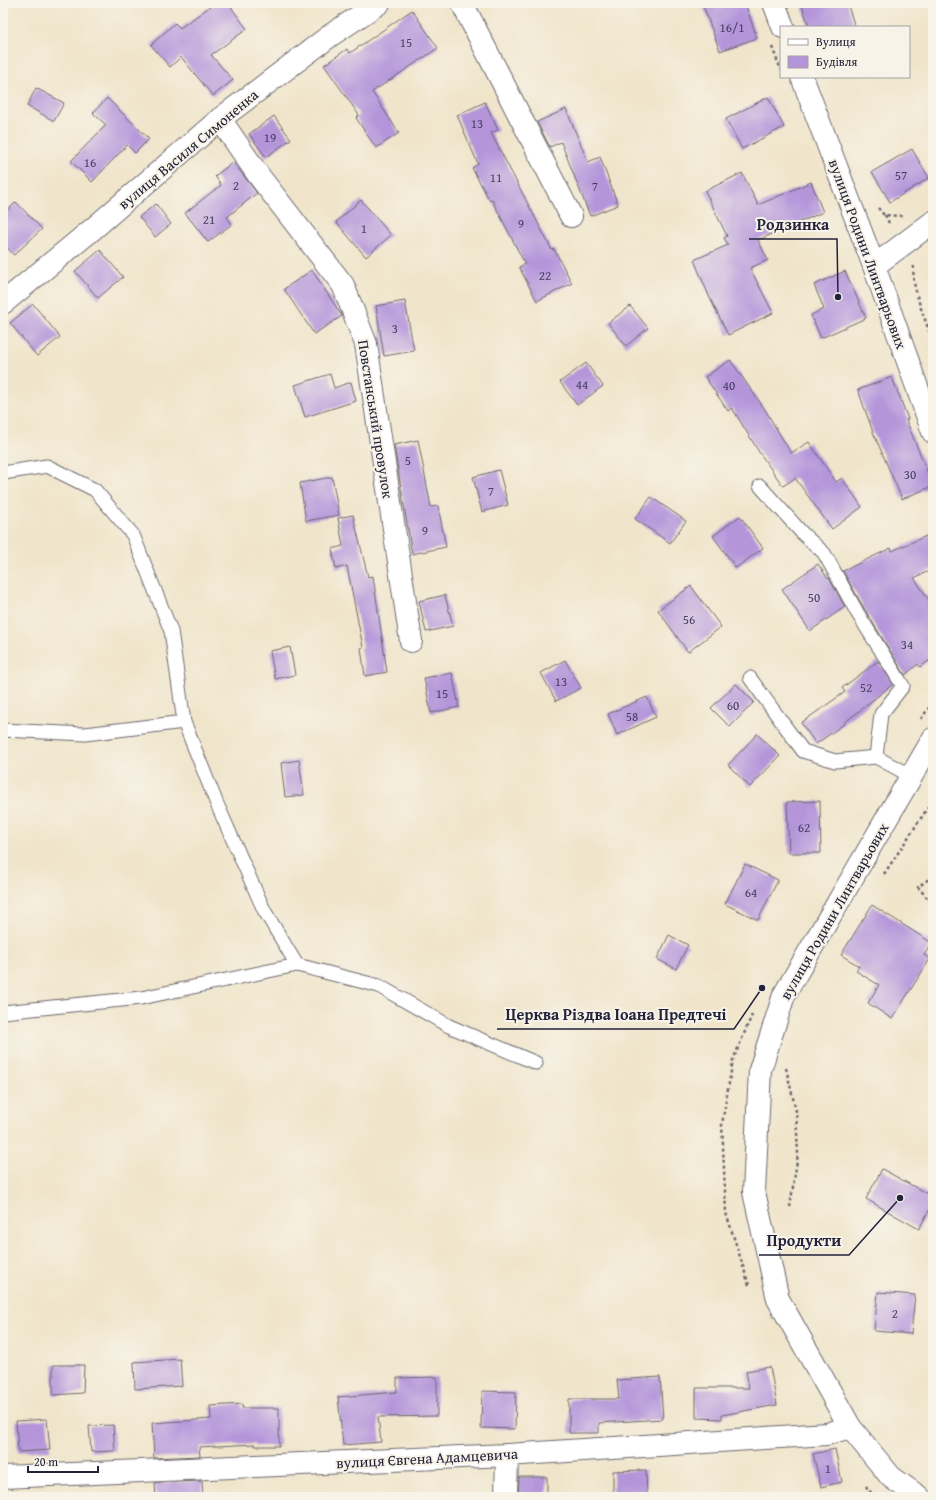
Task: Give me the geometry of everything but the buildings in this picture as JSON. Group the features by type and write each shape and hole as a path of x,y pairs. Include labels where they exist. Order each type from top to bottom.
{"street":[{"name":"вулиця Василя Симоненка","path":"3,304 94,228 220,119 331,35 379,3"},
{"path":"462,3 570,216"},
{"path":"774,3 783,26"},
{"name":"вулиця Родини Линтварьових","path":"802,78 874,266 933,432"},
{"name":"Повстанський провулок","path":"220,119 259,176 343,285 366,344 410,641"},
{"path":"874,266 933,222"},
{"name":"вулиця Родини Линтварьових","path":"919,1497 891,1477 850,1427 778,1299 754,1192 760,1070 784,996 933,739"},
{"name":"вулиця Євгена Адамцевича","path":"3,1477 507,1455 827,1434 850,1427"},
{"path":"506,1497 507,1455"}],"lane":[{"path":"3,473 47,466 94,490 133,535 171,631 184,722 216,804 264,910 297,965"},
{"path":"760,486 803,534 824,553 858,614 903,686 881,714 876,757"},
{"path":"750,678 803,751 834,761 876,757 911,776"},
{"path":"3,730 85,734 184,722"},
{"path":"3,1012 141,998 297,965 379,986 449,1026 536,1063"}],"path":[{"path":"874,203 884,215 903,216 908,213"},
{"path":"914,262 913,270 917,293 933,341"},
{"path":"918,722 933,702"},
{"path":"880,878 929,806 933,805"},
{"path":"933,876 918,887 933,906"},
{"path":"750,1285 726,1214 722,1124 733,1060 754,1009"},
{"path":"782,1069 784,1062 796,1111 798,1154 790,1207"}],"place":[{"name":"Родзинка","path":"838,297"},
{"name":"Церква Різдва Іоана Предтечі","path":"762,988"},
{"name":"Продукти","path":"900,1198"}]}
